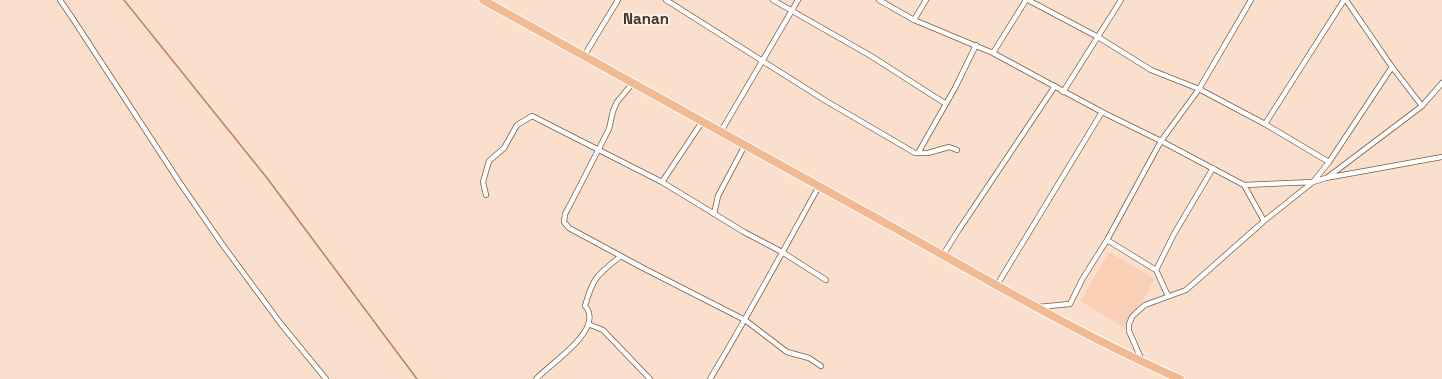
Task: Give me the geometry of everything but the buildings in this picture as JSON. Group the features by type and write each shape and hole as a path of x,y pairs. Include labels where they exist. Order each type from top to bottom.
{"highway":[{"path":"484,0 720,133 997,285 1143,362 1180,379"}],"street":[{"path":"60,0 180,183 222,244 281,324 326,379"},
{"path":"584,56 618,0"},
{"path":"666,0 826,101 915,153 928,153 949,147 957,150"},
{"path":"773,0 791,12 871,56 946,104"},
{"path":"720,133 798,0"},
{"path":"879,0 914,20 993,53 1055,86 1063,92 1161,141 1244,185 1313,182 1326,178 1442,157"},
{"path":"914,20 926,0"},
{"path":"993,53 1027,0 1098,37 1151,70 1198,89 1265,124 1329,162"},
{"path":"1063,92 1120,0"},
{"path":"1038,307 1070,304 1083,278 1107,240 1161,141 1198,89 1251,0"},
{"path":"1265,124 1345,0 1392,67 1422,106"},
{"path":"918,153 946,104 976,45"},
{"path":"1143,362 1129,331 1129,324 1132,317 1145,305 1186,290 1264,221 1313,182 1329,162 1392,67"},
{"path":"1326,178 1422,106 1442,83"},
{"path":"632,84 617,102 613,111 610,129 565,214 564,222 569,228 745,320 787,352 809,358 821,366"},
{"path":"943,255 1055,86"},
{"path":"997,285 1102,112"},
{"path":"486,195 483,182 489,161 504,148 517,126 532,116 662,182 744,232 782,252 826,280"},
{"path":"662,182 702,122"},
{"path":"714,214 718,196 745,146"},
{"path":"1156,270 1174,234 1213,168"},
{"path":"1244,185 1264,221"},
{"path":"710,379 745,320 818,186"},
{"path":"1107,240 1156,270 1168,296"},
{"path":"536,379 582,337 590,315 585,306 590,288 600,273 621,256"},
{"path":"588,324 603,330 650,379"}],"shaded area":[{"path":"1109,252 1155,279 1126,329 1080,301"}],"waterway":[{"path":"124,0 267,178 417,379"}],"district":[{"name":"Nanan","path":"646,20"}]}
